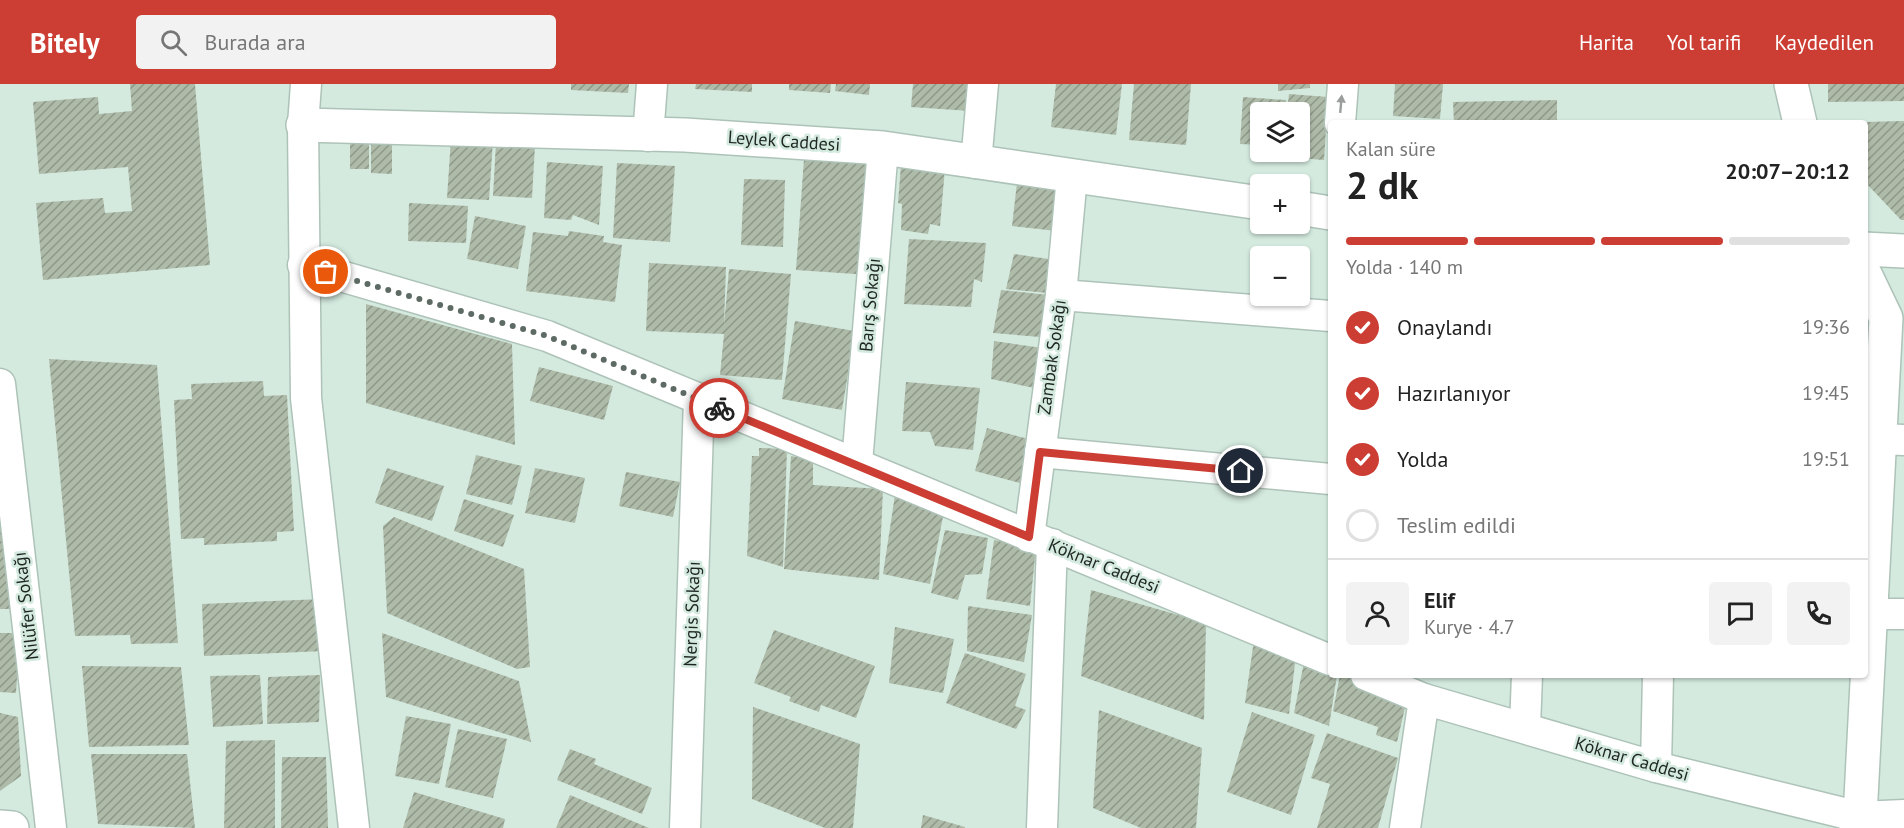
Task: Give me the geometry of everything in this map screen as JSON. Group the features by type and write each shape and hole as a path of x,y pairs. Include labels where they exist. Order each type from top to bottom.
{"street":[{"path":"306,84 303,125 306,398 354,828"},
{"path":"648,136 652,84"},
{"path":"976,163 983,84"},
{"path":"1340,120 1343,84"},
{"path":"1791,84 1799,120"},
{"name":"Leylek Caddesi","path":"303,125 648,136 685,135 883,148 1250,202"},
{"name":"Barış Sokağı","path":"856,463 883,148"},
{"name":"Zambak Sokağı","path":"1042,828 1040,452 1061,295 1072,176"},
{"path":"1310,210 1328,213"},
{"path":"1868,249 1904,251"},
{"name":"Köknar Caddesi","path":"303,266 547,336 1328,659"},
{"path":"1868,280 1886,318 1892,440 1871,614 1868,662"},
{"path":"1061,295 1328,316"},
{"name":"Nilüfer Sokağı","path":"0,384 51,828"},
{"name":"Nergis Sokağı","path":"685,828 699,399"},
{"path":"1040,452 1328,479"},
{"path":"1871,614 1904,614"},
{"name":"Köknar Caddesi","path":"1373,678 1425,699 1656,768 1858,823 1904,815"},
{"path":"1525,728 1527,678"},
{"path":"1656,768 1658,678"},
{"path":"1858,823 1867,678"},
{"path":"1405,828 1425,699"},
{"path":"0,827 12,828"}],"building":[{"path":"130,84 195,84 210,265 43,280 36,203 103,198 105,213 132,211 128,167 39,174 33,102 98,97 99,114 132,111"},
{"path":"571,84 629,84 628,93 571,90"},
{"path":"696,84 752,84 752,92 695,89"},
{"path":"789,84 831,84 830,93 789,90"},
{"path":"836,84 870,84 869,95 835,91"},
{"path":"913,84 978,84 970,111 911,107"},
{"path":"1056,84 1122,84 1116,135 1051,127"},
{"path":"1134,84 1191,84 1186,145 1129,140"},
{"path":"1278,84 1310,84 1310,88 1278,91"},
{"path":"1395,84 1443,84 1440,119 1393,116"},
{"path":"1828,84 1904,84 1904,101 1828,102"},
{"path":"1289,94 1328,97 1324,160 1310,159 1310,102 1288,102"},
{"path":"1243,97 1286,100 1286,102 1250,102 1250,144 1240,144"},
{"path":"1557,100 1557,120 1454,120 1453,102"},
{"path":"1904,121 1904,220 1901,220 1868,185 1868,122"},
{"path":"371,138 392,139 392,174 371,173"},
{"path":"451,138 493,141 489,200 447,198"},
{"path":"350,140 369,140 369,169 350,169"},
{"path":"496,142 535,145 532,198 493,196"},
{"path":"804,159 878,165 870,275 796,270"},
{"path":"547,162 603,166 599,225 573,215 571,220 544,218"},
{"path":"617,163 675,166 670,242 613,238"},
{"path":"901,164 945,168 940,226 930,224 928,234 901,230 902,204 898,203"},
{"path":"744,179 785,180 783,247 741,245"},
{"path":"1017,183 1062,187 1057,231 1012,226"},
{"path":"409,203 468,206 466,243 408,241"},
{"path":"475,216 526,226 518,269 467,259"},
{"path":"569,231 604,236 603,242 622,245 615,302 526,291 533,232 568,236"},
{"path":"909,239 986,243 982,282 974,279 971,307 904,304"},
{"path":"1014,254 1062,261 1058,294 1006,289"},
{"path":"649,263 726,267 724,326 729,269 791,274 782,380 720,375 724,334 646,331"},
{"path":"1001,290 1058,296 1052,338 993,333"},
{"path":"366,304 512,344 515,445 366,403"},
{"path":"795,321 855,331 842,410 782,399"},
{"path":"994,341 1049,349 1044,390 991,379"},
{"path":"49,359 157,365 178,643 131,644 130,635 75,636"},
{"path":"539,367 613,386 604,420 530,401"},
{"path":"263,381 264,396 287,395 294,531 277,532 277,541 204,545 204,538 181,539 174,400 192,399 191,384"},
{"path":"906,382 980,388 973,450 935,446 930,432 902,431"},
{"path":"987,428 1036,441 1027,485 975,471"},
{"path":"759,448 787,449 783,567 747,556 752,456 759,456"},
{"path":"476,455 522,466 512,505 466,494"},
{"path":"791,456 813,460 813,485 883,489 879,580 784,569"},
{"path":"387,468 444,486 432,521 375,503"},
{"path":"535,468 585,478 575,523 525,513"},
{"path":"626,472 680,482 673,517 619,506"},
{"path":"895,495 945,506 930,584 883,574"},
{"path":"464,499 514,515 503,547 454,531"},
{"path":"394,517 524,569 530,667 517,669 387,613 383,526"},
{"path":"0,526 12,526 12,609 0,609"},
{"path":"945,530 988,538 982,574 965,575 958,600 931,593"},
{"path":"994,540 1036,548 1030,606 986,599"},
{"path":"1091,590 1206,623 1204,720 1081,676"},
{"path":"323,599 325,651 204,656 202,604"},
{"path":"968,606 1032,615 1024,662 967,651"},
{"path":"895,627 954,639 943,693 889,683"},
{"path":"774,630 875,666 856,718 821,705 819,712 789,701 791,697 754,683"},
{"path":"0,633 20,633 16,693 0,692"},
{"path":"382,633 519,681 531,742 386,697"},
{"path":"1254,640 1296,655 1289,714 1245,703"},
{"path":"965,653 1026,674 1015,706 1026,710 1016,729 946,703"},
{"path":"1305,657 1328,665 1328,678 1337,678 1329,726 1294,713"},
{"path":"82,666 181,667 189,745 89,747"},
{"path":"260,675 263,724 213,727 210,676"},
{"path":"320,675 319,722 267,724 268,677"},
{"path":"1339,678 1360,678 1408,695 1397,742 1376,735 1378,727 1333,711"},
{"path":"753,707 860,744 853,828 825,828 752,799"},
{"path":"1099,710 1202,748 1196,828 1141,828 1093,808"},
{"path":"1252,712 1315,735 1291,815 1227,792"},
{"path":"0,713 18,717 21,776 0,791"},
{"path":"406,716 451,724 439,784 395,776"},
{"path":"458,729 507,739 493,798 445,787"},
{"path":"1327,733 1398,758 1378,828 1317,828 1330,784 1311,778"},
{"path":"275,740 275,828 224,828 226,741"},
{"path":"570,749 596,759 594,764 652,788 642,814 557,780"},
{"path":"91,754 187,754 195,828 98,824"},
{"path":"282,757 326,757 328,828 281,828"},
{"path":"414,792 505,819 503,828 403,828"},
{"path":"570,795 649,828 556,828"},
{"path":"923,815 965,827 965,828 921,828"}],"way so far":[{"path":"326,272 547,336 719,408"}],"route":[{"path":"719,408 856,463 1029,537 1040,452 1241,471"}]}
